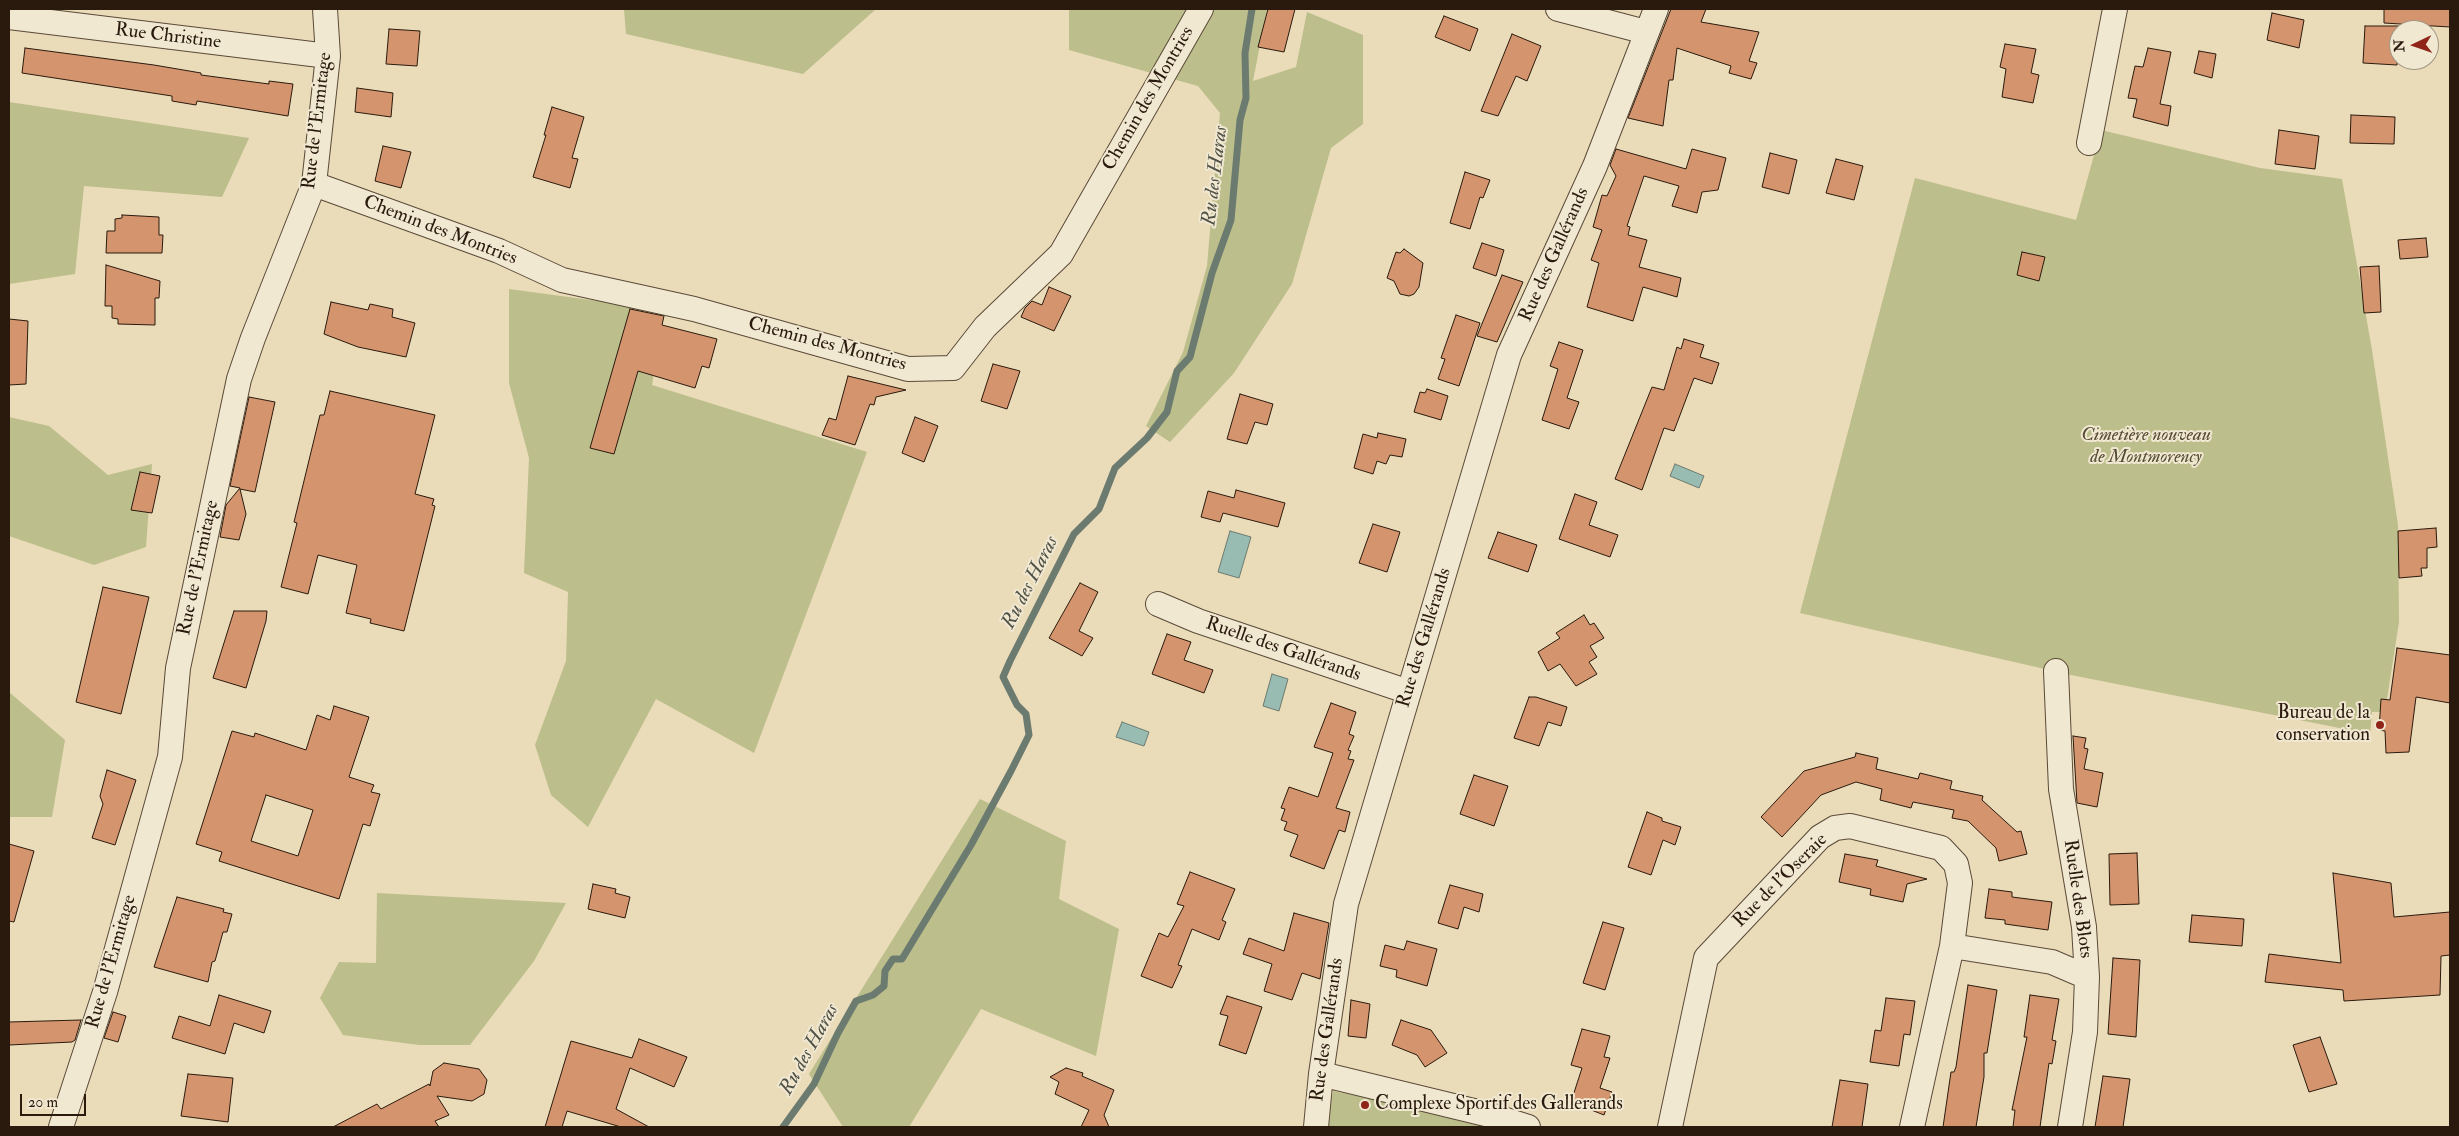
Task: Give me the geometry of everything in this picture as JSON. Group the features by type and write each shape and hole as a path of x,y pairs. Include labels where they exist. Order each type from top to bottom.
{"street":[{"name":"Rue de l'Ermitage","path":"61,1127 105,992 170,757 178,668 239,379 253,338 314,184 328,56 325,9"},
{"name":"Chemin des Montries","path":"314,184 499,251 562,280 694,309 908,369 953,368 986,327 1061,254 1201,9"},
{"path":"1558,9 1646,32"},
{"name":"Rue des Gallérands","path":"1316,1127 1321,1074 1346,904 1510,355 1595,166 1656,9"},
{"path":"2089,144 2115,9"},
{"name":"Rue Christine","path":"9,17 328,56"},
{"name":"Ruelle des Gallérands","path":"1158,604 1198,621 1409,692"},
{"name":"Ruelle des Blots","path":"2056,671 2061,790 2084,927 2087,977 2085,1032 2070,1127"},
{"name":"Rue de l'Oseraie","path":"1670,1127 1706,958 1820,837 1835,828 1850,826 1941,848 1956,864 1960,883 1952,946 1912,1127"},
{"path":"1952,946 2052,962 2087,977"},
{"path":"1321,1074 1490,1115 1528,1127"}],"green space":[{"path":"624,9 876,9 803,74 626,34"},
{"path":"1069,9 1267,9 1253,81 1296,67 1307,12 1363,35 1363,124 1331,148 1292,284 1234,373 1170,442 1146,426 1183,352 1207,266 1220,113 1198,86 1069,50"},
{"path":"9,102 249,138 222,197 84,186 75,274 9,284"},
{"name":"Cimetière nouveau de Montmorency","path":"2101,130 2260,168 2342,179 2372,350 2398,525 2399,622 2385,712 2372,712 2370,734 2071,675 1800,613 1915,178 2076,220"},
{"path":"509,289 665,310 652,385 867,452 754,753 656,699 588,827 551,795 535,745 566,661 568,592 524,573 529,458 509,383"},
{"path":"9,417 49,426 108,475 152,464 146,547 94,565 9,536"},
{"path":"9,692 65,740 52,817 9,817"},
{"path":"980,799 1066,841 1059,899 1119,929 1096,1056 981,1009 909,1127 843,1127 809,1074"},
{"path":"377,893 566,903 534,961 470,1045 419,1045 343,1035 320,998 339,962 376,963"},
{"name":"Complexe Sportif des Gallerands","path":"1333,1091 1467,1119 1493,1127 1327,1127"}],"water":[{"path":"1675,464 1704,476 1699,488 1670,476"},
{"path":"1230,531 1251,537 1239,578 1218,572"},
{"path":"1272,674 1288,679 1279,711 1263,706"},
{"path":"1122,722 1149,732 1144,746 1116,737"}],"building":[{"path":"1268,9 1295,9 1284,52 1258,47"},
{"path":"1671,9 1706,9 1701,22 1759,32 1749,61 1757,63 1751,79 1729,73 1731,66 1677,48 1673,80 1669,80 1663,126 1628,118"},
{"path":"2384,9 2450,9 2450,27 2439,26 2439,20 2389,20 2389,23 2384,23"},
{"path":"2272,13 2304,20 2299,48 2267,40"},
{"path":"1444,16 1478,29 1470,51 1435,37"},
{"path":"2365,26 2389,26 2389,65 2363,63"},
{"path":"389,29 420,31 417,66 386,64"},
{"path":"1512,34 1541,46 1527,81 1516,76 1498,116 1481,111"},
{"path":"2005,44 2036,49 2031,73 2039,75 2033,103 2002,97 2006,69 2000,67"},
{"path":"25,48 154,65 201,73 201,75 269,84 269,81 293,84 288,116 197,101 196,105 172,101 172,96 22,73"},
{"path":"2148,48 2171,52 2160,104 2171,106 2168,126 2133,117 2137,99 2128,98 2135,66 2143,67"},
{"path":"2199,51 2216,54 2212,78 2194,73"},
{"path":"357,88 393,93 391,117 355,112"},
{"path":"552,107 584,117 572,158 578,159 570,188 533,177 546,135 544,135"},
{"path":"2351,115 2395,117 2394,144 2350,143"},
{"path":"2279,130 2319,136 2315,169 2275,164"},
{"path":"383,146 411,152 401,188 375,181"},
{"path":"1616,149 1686,169 1692,149 1726,158 1718,190 1702,192 1697,213 1672,206 1679,186 1644,176 1627,226 1630,227 1628,235 1647,240 1639,267 1681,278 1677,297 1643,287 1633,321 1587,307 1599,263 1591,260 1602,230 1593,227 1602,195 1607,196 1616,176 1610,165"},
{"path":"1770,153 1797,160 1789,194 1762,187"},
{"path":"1836,159 1863,166 1854,200 1826,193"},
{"path":"1465,172 1490,180 1483,198 1480,197 1470,229 1450,223"},
{"path":"122,215 159,217 159,235 163,235 162,253 106,253 107,231 115,231 115,219 122,218"},
{"path":"2426,238 2428,257 2400,259 2398,240"},
{"path":"1482,243 1504,250 1496,276 1473,268"},
{"path":"1404,249 1423,263 1419,287 1414,294 1409,296 1400,294 1394,281 1387,278 1396,252 1400,253"},
{"path":"2022,252 2045,257 2039,281 2017,275"},
{"path":"106,265 160,281 159,298 155,298 155,325 118,324 118,319 112,318 112,306 105,306"},
{"path":"2379,266 2381,312 2364,313 2360,267"},
{"path":"1502,275 1523,282 1497,342 1477,336"},
{"path":"1049,287 1071,296 1054,331 1021,317 1025,308 1032,301 1042,305"},
{"path":"331,302 368,310 370,304 393,309 392,317 415,323 406,357 358,347 324,334"},
{"path":"630,309 664,316 662,325 717,339 709,368 702,366 695,388 638,371 614,454 590,448"},
{"path":"1456,315 1480,323 1459,386 1438,379 1445,359 1441,358"},
{"path":"9,319 28,321 26,384 9,385"},
{"path":"1684,339 1704,345 1700,357 1719,363 1712,384 1694,378 1674,431 1664,428 1642,490 1615,479 1652,387 1664,390 1677,347 1681,349"},
{"path":"1559,342 1583,350 1567,398 1579,402 1569,429 1542,420 1558,369 1550,366"},
{"path":"993,364 1020,371 1007,409 981,401"},
{"path":"848,376 906,390 876,397 874,405 870,404 855,445 822,435 829,418 836,420"},
{"path":"1427,389 1448,396 1441,420 1414,412 1420,392 1425,393"},
{"path":"330,391 435,415 415,494 434,499 432,505 435,506 404,631 370,623 371,619 346,613 357,565 318,555 308,594 281,587 297,523 294,522 320,415 324,415"},
{"path":"1240,394 1273,404 1267,425 1255,422 1247,444 1227,439"},
{"path":"249,397 275,402 255,492 240,489 246,514 239,540 220,537 226,505 240,488 230,486"},
{"path":"915,417 938,426 924,462 902,453"},
{"path":"1378,433 1406,439 1402,457 1390,455 1386,464 1377,461 1373,474 1354,468 1363,434 1377,438"},
{"path":"140,472 160,476 152,513 131,510"},
{"path":"1236,490 1285,503 1278,527 1223,513 1220,522 1201,517 1208,491 1234,498"},
{"path":"1575,494 1597,502 1589,525 1618,535 1610,557 1559,539"},
{"path":"1373,524 1400,532 1387,572 1359,563"},
{"path":"2436,528 2437,547 2427,548 2427,568 2421,568 2422,576 2399,578 2398,531"},
{"path":"1498,532 1537,545 1528,572 1488,558"},
{"path":"1080,583 1098,592 1079,631 1093,638 1082,656 1049,638"},
{"path":"103,587 149,597 121,714 76,702"},
{"path":"234,611 267,611 266,621 246,688 213,678"},
{"path":"1584,615 1590,625 1594,623 1604,638 1590,646 1597,657 1589,662 1597,674 1576,686 1560,664 1548,671 1538,652 1560,638 1556,633"},
{"path":"1167,634 1191,642 1184,660 1213,670 1204,693 1152,674"},
{"path":"2397,648 2450,655 2450,703 2416,697 2409,752 2386,753 2385,731 2379,730 2381,699 2390,700"},
{"path":"1529,697 1536,697 1567,707 1561,726 1548,722 1539,746 1514,738"},
{"path":"1331,703 1356,712 1349,734 1354,736 1348,750 1351,751 1348,759 1354,760 1336,808 1350,812 1345,832 1339,830 1324,869 1290,856 1298,835 1284,830 1287,822 1281,820 1285,809 1281,808 1289,787 1318,797 1333,753 1314,747"},
{"path":"334,706 369,717 349,777 374,785 371,792 380,794 370,826 363,824 339,899 219,861 222,852 196,844 232,731 254,737 255,733 306,750 317,715 330,720","holes":["266,795 313,810 298,856 251,841"]},
{"path":"2073,736 2086,738 2084,748 2088,749 2084,769 2103,773 2097,807 2077,803"},
{"path":"1856,753 1878,758 1876,769 1918,779 1920,773 1952,781 1950,789 1983,796 1982,800 2017,832 2021,831 2027,854 1999,861 1996,848 1968,821 1952,818 1954,810 1913,802 1911,808 1880,800 1882,789 1856,782 1821,795 1782,837 1761,817 1804,771 1855,757"},
{"path":"107,770 136,780 115,845 92,838 103,804 100,796"},
{"path":"1474,775 1508,786 1494,826 1460,814"},
{"path":"1647,812 1662,818 1662,821 1681,827 1675,845 1663,840 1651,875 1628,867"},
{"path":"9,844 34,851 14,922 9,921"},
{"path":"2137,853 2139,904 2110,905 2109,854"},
{"path":"1845,854 1878,860 1876,866 1927,879 1907,884 1903,902 1870,895 1871,889 1839,882"},
{"path":"1190,872 1235,889 1222,920 1226,922 1219,940 1192,929 1178,965 1182,966 1172,988 1141,976 1159,933 1168,937 1184,906 1177,904"},
{"path":"2333,873 2391,883 2394,917 2450,912 2450,955 2441,956 2440,995 2344,1001 2343,990 2265,982 2269,954 2341,963"},
{"path":"593,884 616,889 615,893 630,897 625,918 588,909"},
{"path":"1450,885 1483,894 1479,912 1464,907 1458,929 1438,923"},
{"path":"1989,889 2012,892 2012,897 2052,902 2048,930 2005,924 2005,920 1985,918"},
{"path":"177,897 224,909 223,912 232,914 227,932 223,932 215,961 212,962 208,982 154,967"},
{"path":"1294,913 1329,923 1320,979 1302,973 1292,1000 1264,991 1272,964 1243,954 1249,938 1284,951"},
{"path":"2192,915 2244,919 2242,946 2189,942"},
{"path":"1603,922 1624,928 1605,990 1583,983"},
{"path":"1407,941 1437,949 1427,986 1396,977 1397,970 1380,966 1385,945 1404,950"},
{"path":"2113,958 2140,960 2136,1037 2108,1034"},
{"path":"1968,985 1997,990 1987,1053 1984,1053 1984,1077 1976,1127 1943,1127 1951,1072 1954,1072 1956,1067"},
{"path":"219,995 271,1011 264,1033 234,1023 225,1054 172,1038 179,1016 210,1026"},
{"path":"2030,995 2059,999 2052,1040 2056,1041 2052,1064 2049,1063 2040,1127 2013,1127 2015,1110 2012,1110 2027,1037 2024,1037"},
{"path":"1227,996 1262,1007 1246,1054 1219,1045 1228,1016 1220,1014"},
{"path":"1886,998 1915,1001 1910,1035 1904,1034 1899,1066 1870,1062 1875,1030 1881,1031"},
{"path":"1351,1000 1370,1004 1366,1038 1348,1036"},
{"path":"113,1012 126,1016 118,1042 104,1038"},
{"path":"81,1020 75,1040 72,1042 9,1045 9,1022"},
{"path":"1401,1020 1431,1030 1447,1053 1425,1067 1417,1055 1392,1045"},
{"path":"1582,1029 1610,1036 1604,1057 1610,1058 1600,1088 1612,1092 1604,1115 1571,1102 1582,1068 1571,1065"},
{"path":"2320,1037 2337,1084 2309,1092 2293,1045"},
{"path":"639,1039 687,1057 674,1087 630,1068 616,1109 649,1127 621,1127 567,1111 562,1127 545,1127 571,1041 632,1058"},
{"path":"444,1063 479,1069 487,1080 484,1094 472,1101 437,1096 449,1115 435,1121 439,1127 333,1127 377,1104 381,1109 429,1084 430,1086 433,1071"},
{"path":"1066,1068 1083,1073 1082,1076 1114,1090 1104,1115 1109,1127 1081,1127 1089,1110 1055,1094 1059,1082 1050,1077"},
{"path":"188,1074 233,1078 228,1122 181,1116"},
{"path":"2103,1076 2130,1079 2123,1127 2095,1127"},
{"path":"1840,1080 1868,1084 1862,1127 1832,1127"}],"waterway":[{"name":"Ru des Haras","path":"783,1127 814,1084 838,1033 856,1001 873,995 884,986 885,971 893,959 902,959 971,845 1011,771 1029,735 1026,714 1017,705 1003,677 1074,534 1099,509 1115,468 1147,438 1167,412 1177,371 1190,357 1212,273 1231,220 1240,120 1246,98 1245,53 1252,9"}],"place":[{"name":"Bureau de la conservation","path":"2380,725"},
{"name":"Complexe Sportif des Gallerands","path":"1365,1105"}]}
